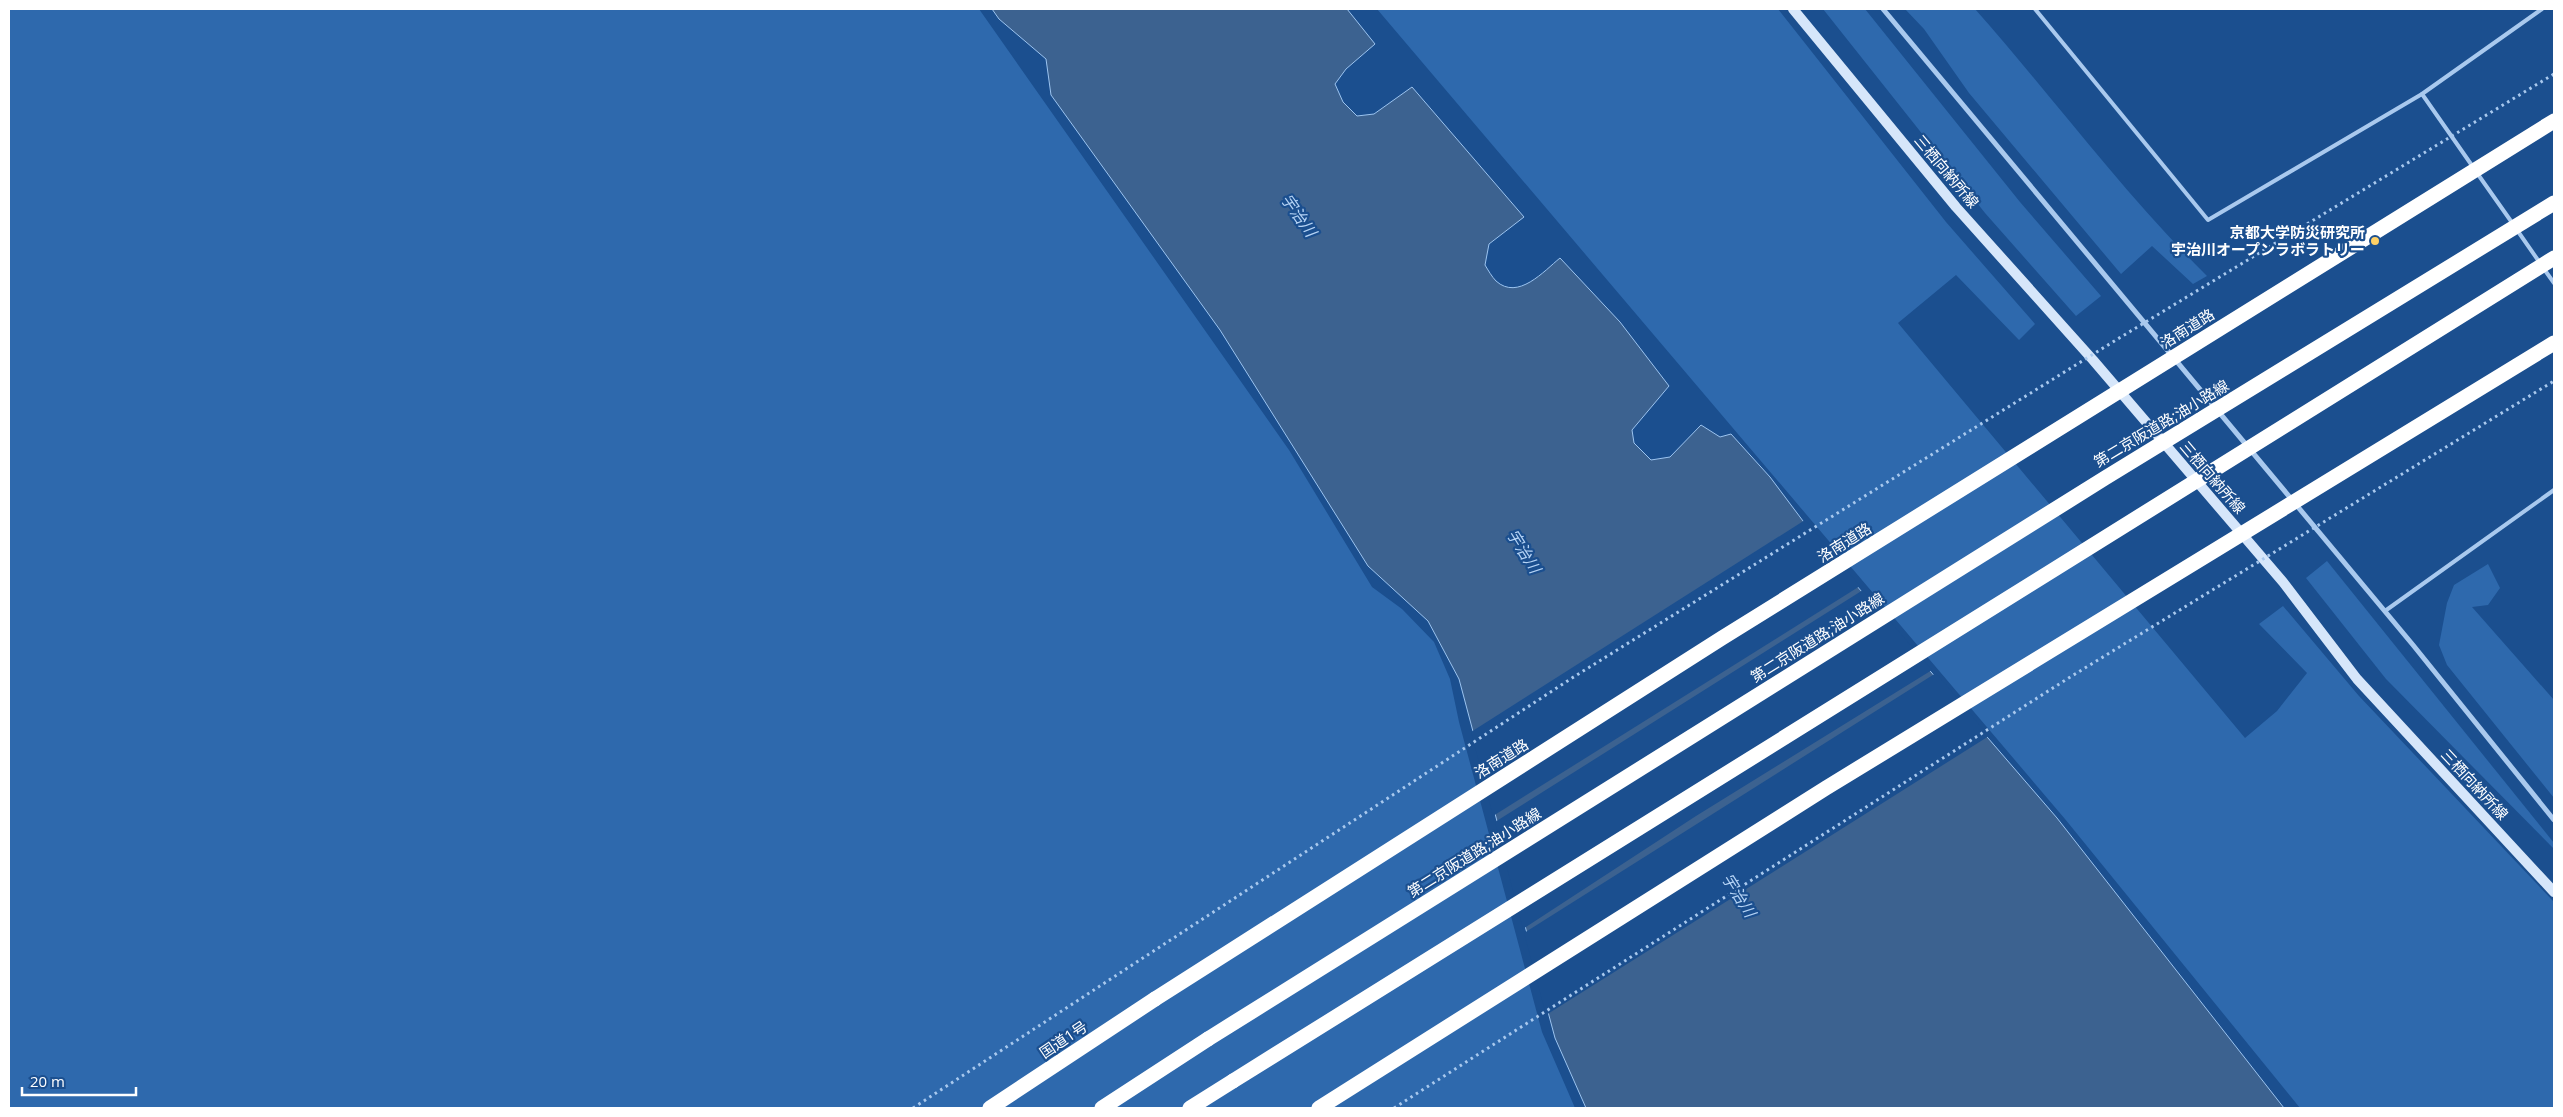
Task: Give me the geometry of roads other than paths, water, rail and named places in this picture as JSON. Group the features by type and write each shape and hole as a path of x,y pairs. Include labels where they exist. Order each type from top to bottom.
{"highway":[{"name":"洛南道路","path":"1155,999 1714,643 2554,121"},
{"name":"第二京阪道路;油小路線","path":"1102,1108 1208,1039 2105,478 2554,203"},
{"path":"1190,1108 2554,258"},
{"path":"1318,1108 1826,788 2554,343"},
{"name":"国道1号","path":"990,1108 1155,999"}],"main road":[{"name":"三栖向納所線","path":"1793,9 1956,207 2093,360 2277,575 2357,679 2554,892"}],"street":[{"path":"1884,9 2385,611 2554,820"}],"lane":[{"path":"2035,9 2208,220 2422,94 2542,9"},
{"path":"2422,94 2554,284"},
{"path":"2385,611 2554,490"}],"water":[{"name":"宇治川","path":"992,9 1347,9 1375,44 1346,69 1335,84 1343,102 1357,116 1374,114 1412,87 1524,217 1489,244 1485,265 1496,281 1504,286 1513,288 1522,286 1539,276 1560,258 1620,322 1669,386 1632,430 1634,443 1651,460 1670,457 1701,425 1720,437 1731,434 1770,477 1818,541 2057,818 2284,1108 1586,1108 1555,1038 1459,679 1428,621 1368,566 1220,330 1051,95 1046,59 999,19"}],"place":[{"name":"京都大学防災研究所 宇治川オープンラボラトリー","path":"2375,241"}]}
